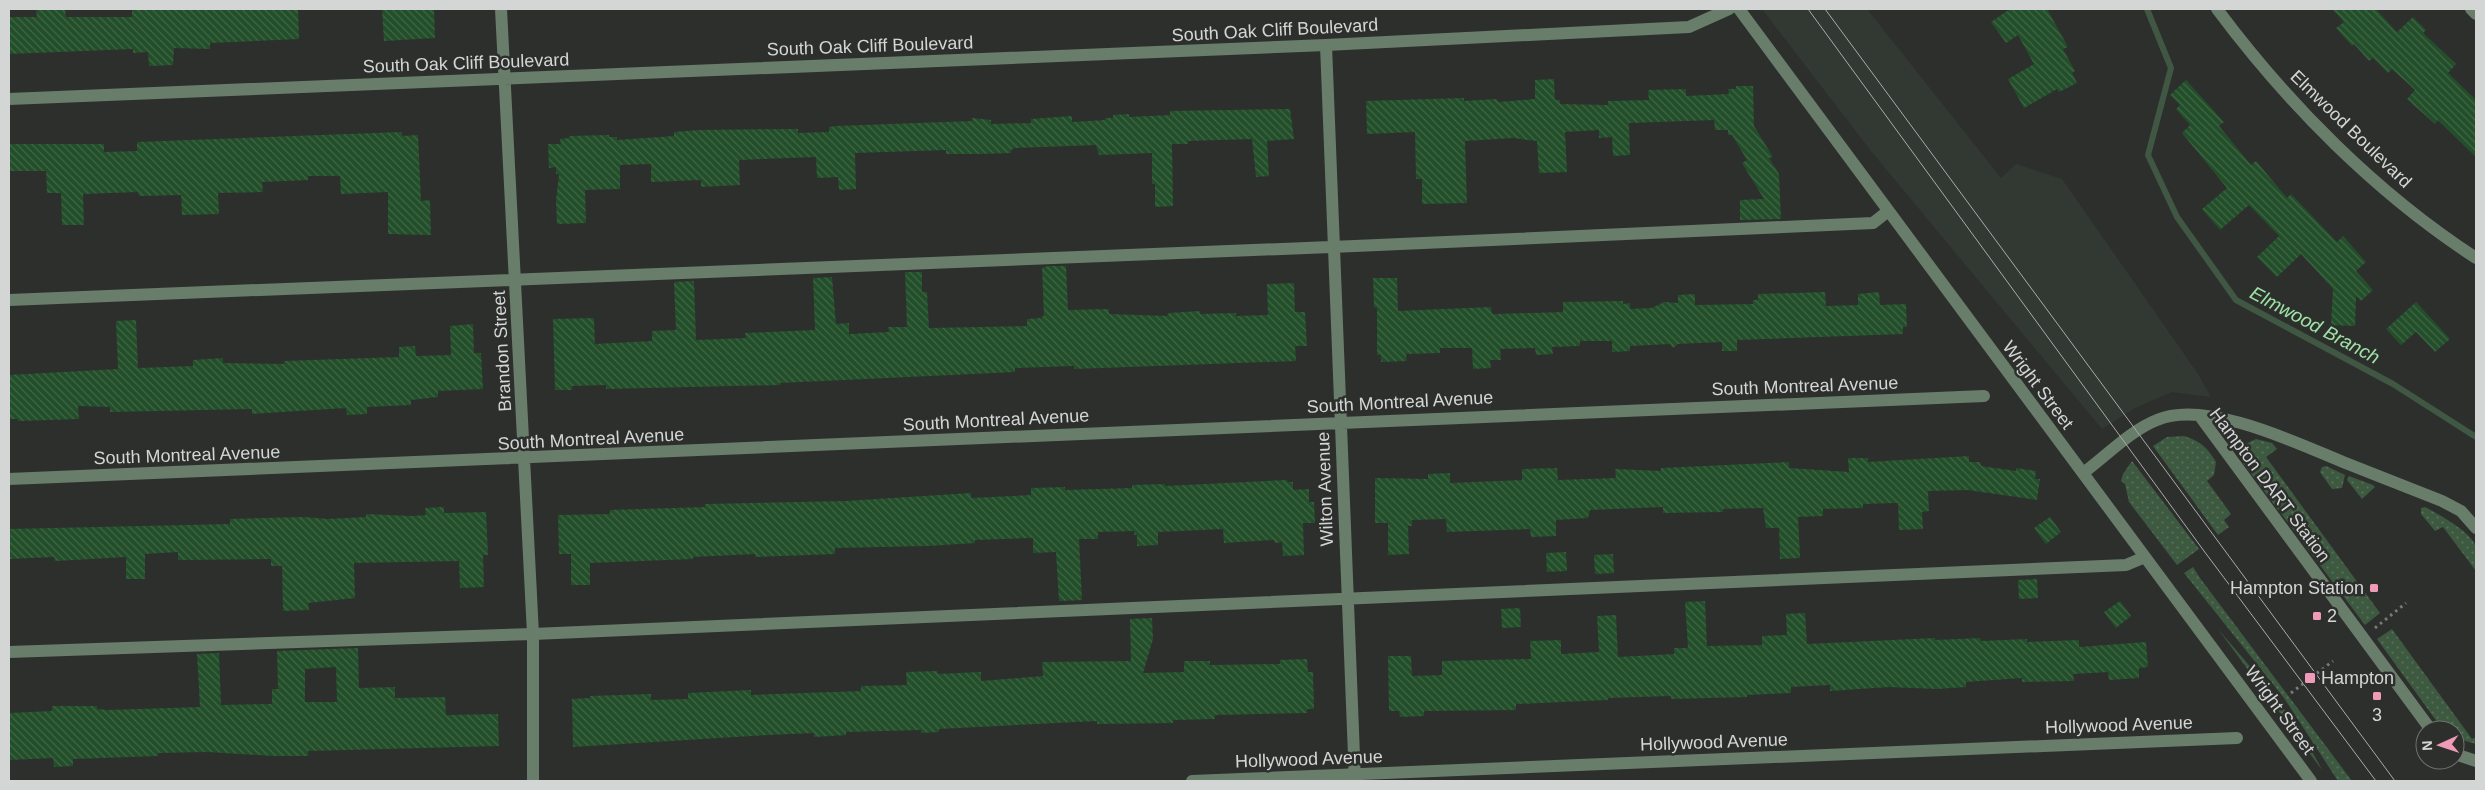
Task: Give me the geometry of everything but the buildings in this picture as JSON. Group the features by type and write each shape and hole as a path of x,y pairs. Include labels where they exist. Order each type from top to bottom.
{"street":[{"name":"Brandon Street","path":"502,9 533,634 533,781"},
{"name":"South Oak Cliff Boulevard","path":"9,99 1326,45 1689,27 1729,9"},
{"name":"Wright Street","path":"1739,9 1887,212 2311,781"},
{"name":"Elmwood Boulevard","path":"2217,9 2265,70 2310,119 2360,167 2407,207 2476,258"},
{"path":"2472,9 2476,14"},
{"name":"Wilton Avenue","path":"1326,45 1354,778"},
{"path":"9,300 1873,223 1887,212"},
{"name":"South Montreal Avenue","path":"9,479 525,459 1341,422 1984,396"},
{"name":"Hampton DART Station","path":"2082,473 2136,432 2157,419 2182,414 2199,415 2424,720"},
{"path":"2199,415 2237,422 2279,436 2442,501 2461,511 2476,528"},
{"path":"9,652 533,634 2126,566 2145,557"},
{"name":"Hollywood Avenue","path":"1192,781 1354,778 2237,738"}],"path":[{"path":"2371,631 2406,603"},
{"path":"2291,693 2333,661"}],"shaded area":[{"path":"1762,9 1867,9 2001,178 2016,164 2062,179 2198,374 2211,397 2172,392 2135,408 2102,429 1871,151"}],"green space":[{"path":"2184,436 2203,445 2216,462 2214,475 2207,481 2231,514 2224,520 2229,527 2218,535 2153,446 2167,437"},
{"path":"2256,439 2272,443 2277,449 2266,457 2380,613 2365,625 2243,463 2242,451 2248,443"},
{"path":"2132,461 2199,549 2177,565 2129,502 2125,484 2121,481 2123,474"},
{"path":"2326,466 2345,475 2342,488 2332,489 2320,472 2322,467"},
{"path":"2349,476 2375,487 2362,499 2347,480"},
{"path":"2425,507 2454,524 2473,541 2477,550 2476,571 2443,527 2435,531 2421,514 2421,508"},
{"path":"2193,567 2352,781 2338,781 2284,698 2184,573"},
{"path":"2218,629 2288,714 2322,770"},
{"path":"2392,629 2458,720 2436,720 2377,639"},
{"path":"2465,729 2472,739 2476,737 2476,744 2465,741"}],"waterway":[{"name":"Elmwood Branch","path":"2147,9 2171,68 2148,155 2177,217 2236,300 2393,384 2476,437"}],"tram line":[{"path":"1808,9 2204,551 2376,781"},
{"path":"1825,9 2395,781"}],"place":[{"name":"Hampton Station","path":"2374,588"},
{"name":"2","path":"2317,616"},
{"name":"Hampton","path":"2310,678"},
{"name":"3","path":"2377,696"}]}
